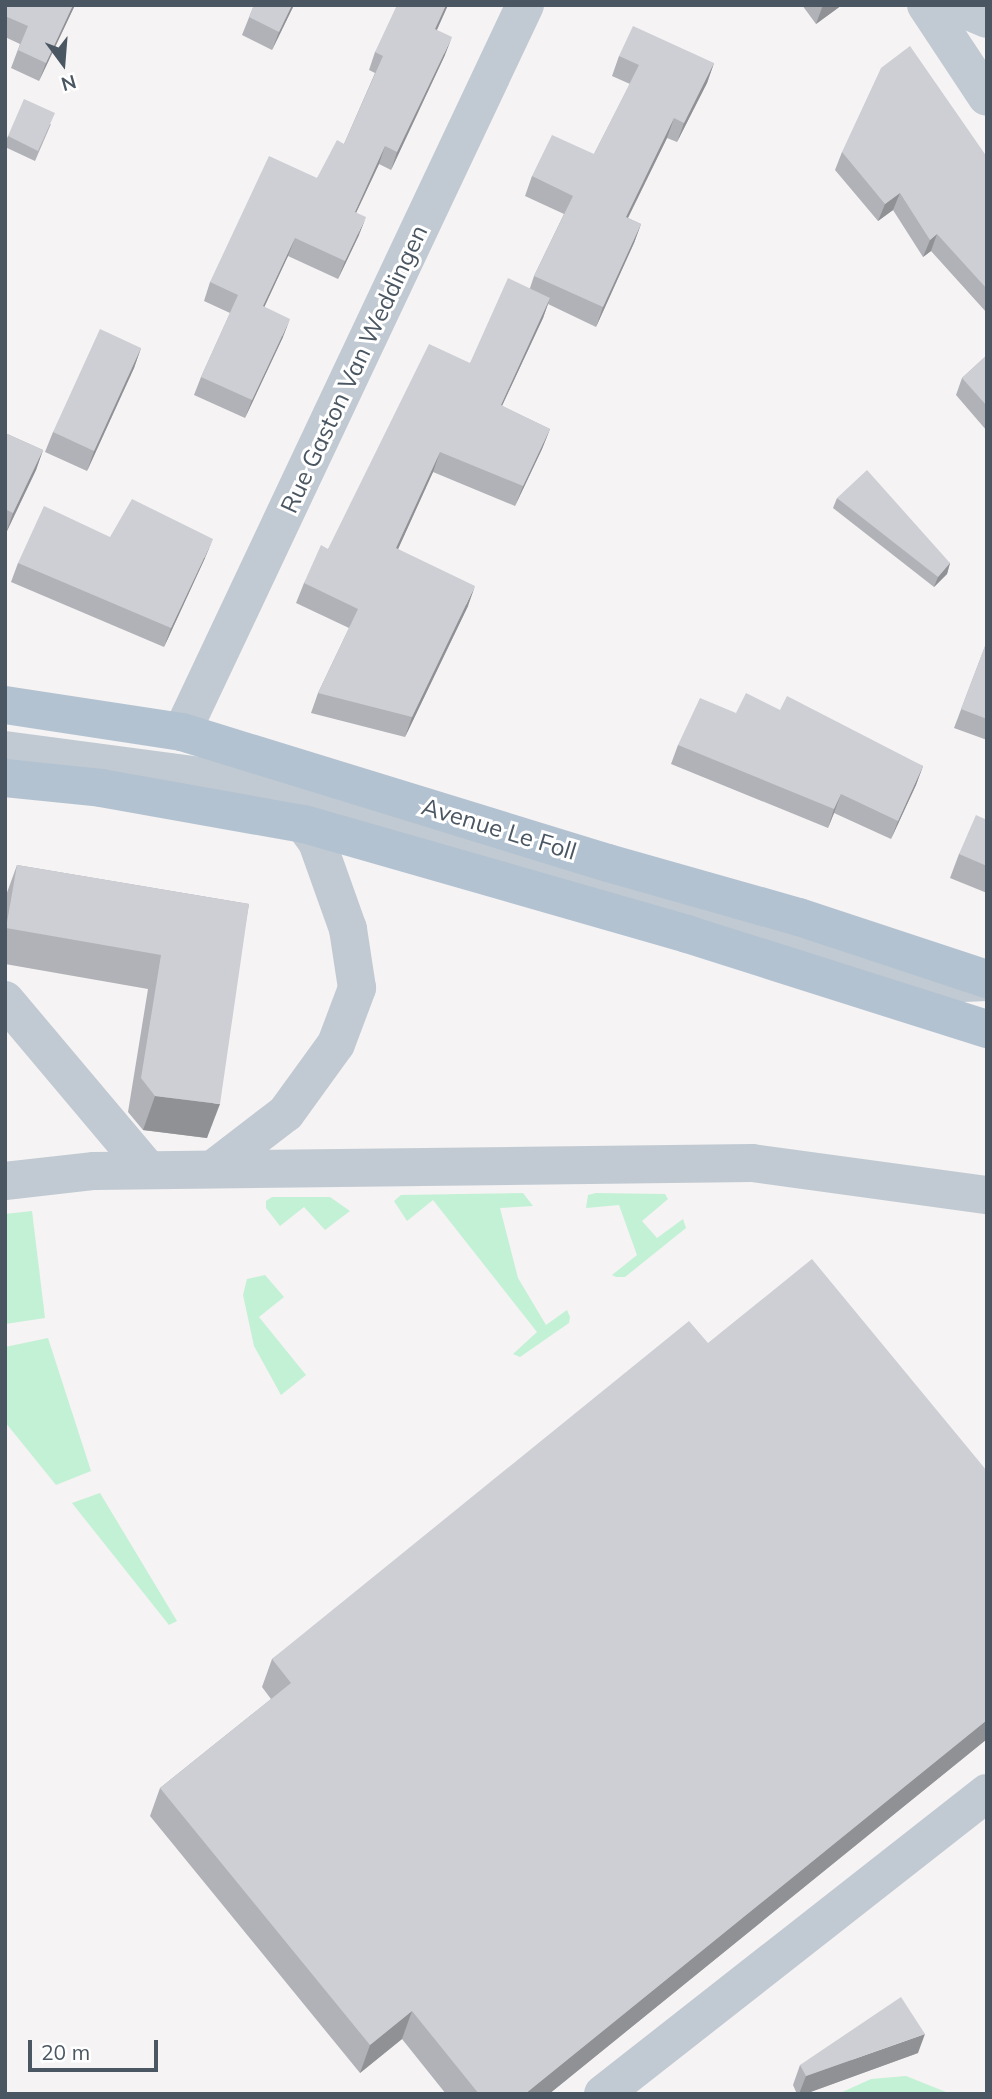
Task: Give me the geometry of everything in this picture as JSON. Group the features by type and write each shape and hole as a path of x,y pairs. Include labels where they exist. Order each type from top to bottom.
{"main road":[{"name":"Avenue Le Foll","path":"5,705 182,732 799,917 987,981"},
{"name":"Avenue Le Foll","path":"5,778 101,788 304,824 687,934 987,1030"}],"street":[{"name":"Rue Gaston Van Weddingen","path":"182,732 525,5"},
{"path":"926,5 987,97"},
{"path":"954,5 987,19"},
{"name":"Avenue Le Foll","path":"5,750 231,780 514,858 916,985 987,981"},
{"path":"213,1169 293,1104 336,1044 356,988 348,929 317,842 304,824"},
{"path":"5,1000 148,1170"},
{"path":"5,1181 148,1170 752,1163 987,1195"},
{"path":"603,2094 987,1793"}],"green space":[{"path":"523,1193 533,1206 500,1208 518,1278 546,1325 567,1310 570,1317 569,1323 520,1357 513,1354 537,1332 433,1200 407,1221 394,1201 401,1195"},
{"path":"665,1194 668,1199 642,1221 657,1238 683,1219 686,1228 625,1277 616,1277 612,1275 637,1255 619,1205 586,1208 588,1195"},
{"path":"272,1197 330,1197 350,1211 325,1230 304,1207 280,1226 266,1208 266,1201"},
{"path":"32,1211 45,1318 5,1324 5,1214"},
{"path":"265,1275 284,1297 259,1317 306,1375 281,1395 254,1346 243,1295 247,1279"},
{"path":"48,1338 91,1471 56,1485 5,1422 5,1347"},
{"path":"100,1493 177,1621 169,1625 72,1503"},
{"path":"906,2076 951,2094 838,2094 871,2079"}],"building":[{"path":"5,5 73,5 46,63 18,50 28,26 5,16"},
{"path":"254,5 292,5 279,32 249,17"},
{"path":"397,5 446,5 435,29 452,37 397,152 385,146 355,212 366,217 345,261 295,238 263,306 290,319 252,400 201,377 238,295 210,282 269,156 317,178 337,140 344,144 383,56 375,52"},
{"path":"633,26 714,63 684,123 674,118 626,217 641,224 603,307 534,276 573,196 532,176 552,135 594,154 639,65 619,56"},
{"path":"910,46 987,157 987,289 937,234 930,240 900,193 885,204 842,152 881,68"},
{"path":"24,99 55,113 38,151 8,136"},
{"path":"508,278 550,298 501,405 550,429 523,486 440,452 396,548 475,586 412,717 318,693 358,609 304,583 321,545 328,549 429,344 470,363"},
{"path":"100,329 141,348 94,451 53,432"},
{"path":"987,355 987,406 962,378"},
{"path":"5,433 43,450 13,513 5,509"},
{"path":"867,470 950,563 938,577 837,498"},
{"path":"132,499 213,539 171,628 18,563 44,506 110,537"},
{"path":"987,641 987,719 961,709"},
{"path":"746,693 780,710 787,696 923,766 898,821 841,794 834,809 678,745 700,698 736,713"},
{"path":"976,815 987,820 987,866 959,854"},
{"path":"17,865 249,904 220,1104 155,1096 141,1078 161,955 6,928"},
{"path":"812,1259 987,1471 987,1720 525,2094 479,2094 412,2011 370,2045 160,1788 291,1683 272,1659 689,1321 708,1343"},
{"path":"901,1997 925,2034 806,2076 800,2065"}]}
